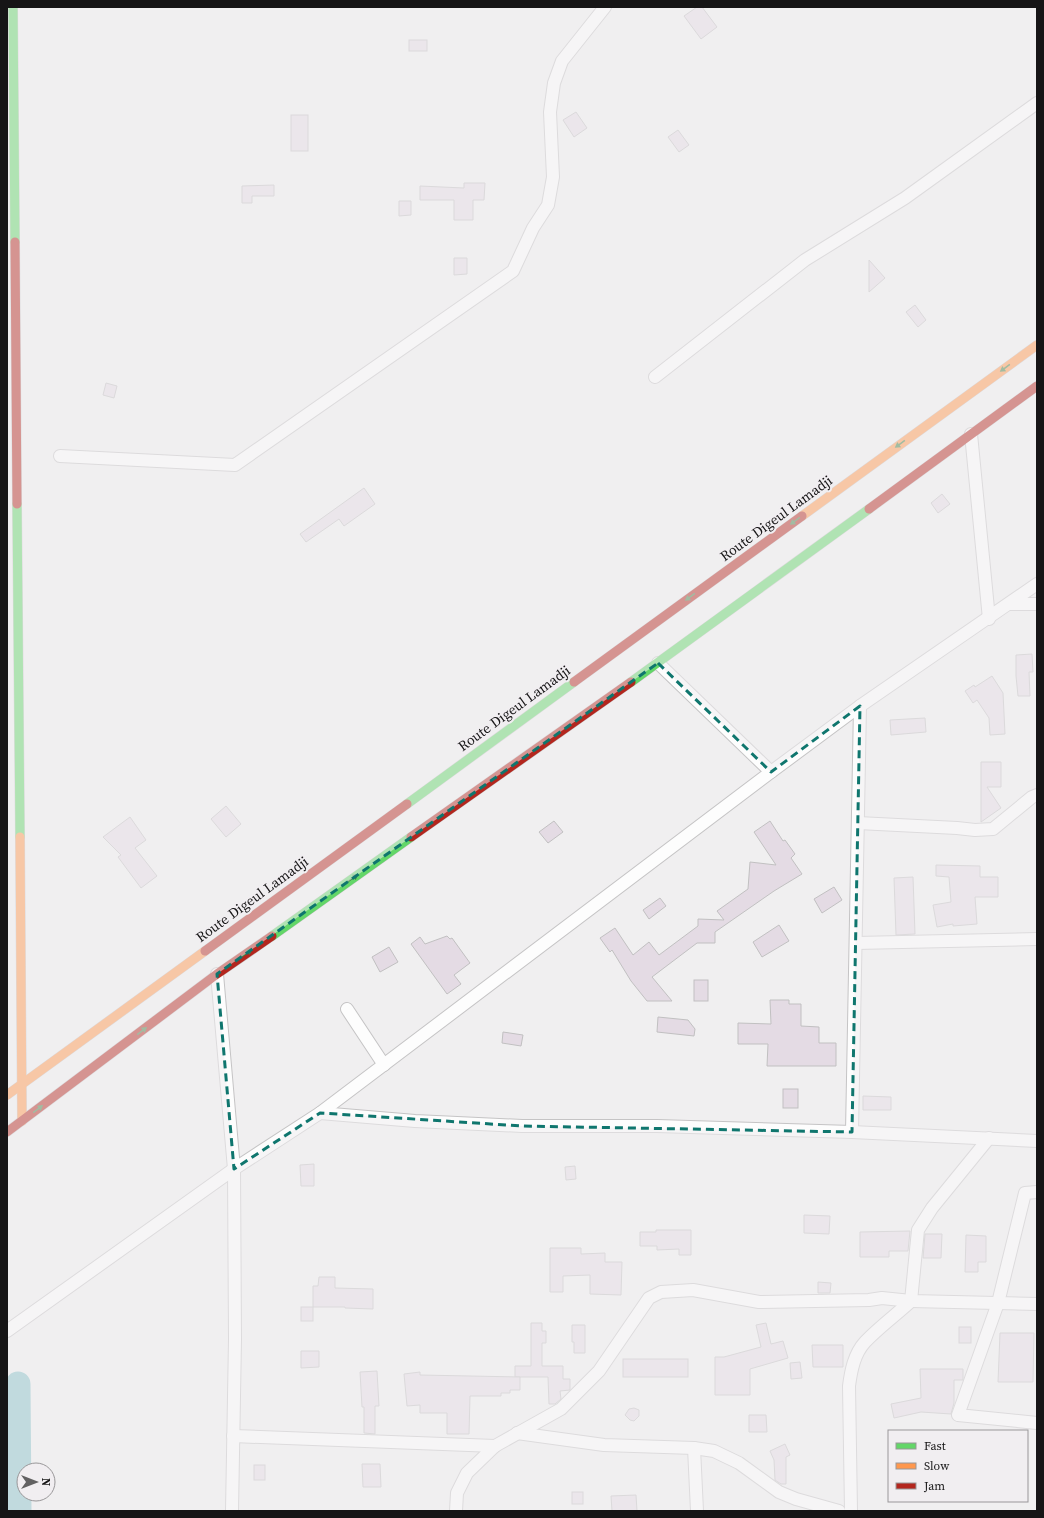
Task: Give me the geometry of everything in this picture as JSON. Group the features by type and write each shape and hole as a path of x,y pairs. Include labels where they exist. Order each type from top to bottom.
{"main road":[{"path":"13,7 22,1121"},
{"name":"Route Digeul Lamadji","path":"7,1095 1037,345"},
{"path":"7,1132 217,974 658,663 1037,386"}],"street":[{"path":"60,456 235,465 513,271 533,228 548,205 553,177 550,112 554,83 562,62 605,7"},
{"path":"655,377 805,260 905,198 1037,103"},
{"path":"971,434 989,619"},
{"path":"7,1331 234,1169 320,1113 860,706 989,619 1037,584"},
{"path":"1010,604 1037,604"},
{"path":"658,663 771,772"},
{"path":"852,1132 860,706"},
{"path":"858,824 975,830 993,829 1032,797 1037,795"},
{"path":"856,943 1037,939"},
{"path":"217,974 234,1169 235,1339 232,1511"},
{"path":"347,1009 384,1065"},
{"path":"320,1113 415,1121 522,1126 657,1126 852,1132 1037,1141"},
{"path":"851,1511 849,1386 850,1374 854,1361 864,1343 911,1301 918,1230 932,1208 989,1138"},
{"path":"1037,1192 1025,1193 998,1303 958,1415 1037,1423"},
{"path":"456,1511 457,1493 467,1473 495,1446 561,1409 599,1371 649,1298 662,1292 693,1290 759,1302 869,1300 882,1298 911,1301 1037,1304"},
{"path":"517,1434 604,1445 694,1448 714,1451 739,1463 779,1492 796,1499 838,1511"},
{"path":"234,1436 495,1446"},
{"path":"694,1448 697,1511"}],"highlighted area":[{"path":"658,663 771,772 860,706 852,1132 522,1126 320,1113 234,1169 217,974"}],"building":[{"path":"697,7 702,7 717,27 701,39 684,16"},
{"path":"409,40 427,40 427,51 409,51"},
{"path":"576,112 587,128 574,137 563,120"},
{"path":"291,115 308,115 308,151 291,151"},
{"path":"678,130 689,145 679,152 668,137"},
{"path":"464,183 485,183 484,200 473,200 473,220 454,220 454,200 420,200 420,186 464,188"},
{"path":"274,185 274,196 252,196 252,203 242,203 242,186"},
{"path":"399,201 411,201 411,215 399,216"},
{"path":"454,258 467,258 467,274 454,275"},
{"path":"869,260 885,278 869,292"},
{"path":"915,305 926,320 918,327 906,312"},
{"path":"106,383 117,386 114,398 103,395"},
{"path":"364,488 375,504 344,526 339,519 306,542 300,534"},
{"path":"942,494 950,504 938,513 931,503"},
{"path":"1032,654 1033,672 1029,672 1030,696 1018,696 1016,655"},
{"path":"992,676 1003,693 1005,734 990,735 989,718 977,700 973,703 965,691 974,685 975,687"},
{"path":"925,718 926,732 891,735 890,720"},
{"path":"981,762 1001,762 1001,787 987,787 1001,808 981,822"},
{"path":"226,806 241,824 226,837 211,819"},
{"path":"130,817 146,840 135,848 157,876 141,888 118,857 121,855 103,837"},
{"path":"554,821 563,832 548,843 539,832"},
{"path":"770,821 783,841 785,840 795,854 791,858 802,874 774,891 715,932 715,943 697,943 652,977 672,1001 647,1001 631,981 612,950 610,952 600,938 615,928 633,955 649,942 659,955 698,926 698,919 724,920 717,911 748,889 750,862 776,865 754,832"},
{"path":"936,865 980,866 980,877 998,877 998,897 975,897 977,924 953,926 953,924 937,927 933,905 951,902 949,877 936,876"},
{"path":"913,877 915,934 896,935 894,878"},
{"path":"834,887 842,900 822,913 814,899"},
{"path":"660,898 666,906 649,919 643,910"},
{"path":"779,925 789,941 762,957 753,942"},
{"path":"447,936 450,939 452,938 470,963 454,975 461,984 447,994 411,944 420,937 425,944"},
{"path":"389,947 398,962 380,972 372,957"},
{"path":"694,980 708,980 708,1001 694,1001"},
{"path":"770,1000 789,1000 789,1004 801,1004 801,1026 819,1027 819,1043 836,1043 836,1066 767,1066 768,1044 738,1044 738,1023 771,1024"},
{"path":"658,1017 688,1020 695,1029 694,1036 657,1032"},
{"path":"503,1032 523,1035 521,1046 502,1043"},
{"path":"783,1089 798,1089 798,1108 783,1108"},
{"path":"863,1096 891,1097 891,1110 863,1110"},
{"path":"314,1164 314,1186 301,1186 300,1165"},
{"path":"575,1166 576,1179 566,1180 565,1167"},
{"path":"804,1215 830,1216 829,1234 804,1233"},
{"path":"656,1230 691,1230 691,1255 679,1255 679,1249 657,1250 657,1246 640,1246 640,1232 656,1232"},
{"path":"910,1231 908,1251 889,1251 889,1257 860,1257 860,1232"},
{"path":"925,1234 942,1234 941,1258 923,1258"},
{"path":"966,1235 986,1236 986,1262 978,1262 978,1272 965,1272"},
{"path":"550,1248 581,1248 581,1254 605,1253 605,1262 622,1262 621,1295 590,1294 590,1275 563,1276 563,1292 550,1292"},
{"path":"319,1277 335,1277 335,1288 373,1289 373,1309 313,1307 313,1286 318,1286"},
{"path":"818,1282 831,1283 830,1293 818,1293"},
{"path":"301,1307 313,1307 313,1321 301,1321"},
{"path":"531,1323 542,1323 542,1331 546,1331 546,1343 542,1343 542,1366 563,1366 563,1379 570,1379 570,1390 560,1391 561,1399 555,1404 549,1404 548,1377 515,1377 515,1366 531,1366"},
{"path":"766,1323 771,1344 783,1341 788,1358 750,1369 750,1395 715,1395 715,1357 724,1357 761,1347 756,1325"},
{"path":"572,1325 585,1325 585,1353 574,1353 574,1342 572,1342"},
{"path":"959,1327 971,1327 971,1343 959,1343"},
{"path":"1000,1333 1034,1333 1033,1382 998,1382"},
{"path":"812,1345 843,1345 843,1367 813,1367"},
{"path":"301,1351 319,1351 319,1367 301,1368"},
{"path":"623,1359 688,1359 688,1377 623,1377"},
{"path":"800,1362 802,1378 791,1379 790,1363"},
{"path":"920,1369 963,1369 963,1380 954,1380 954,1403 951,1414 921,1412 894,1418 891,1404 921,1398"},
{"path":"377,1371 379,1406 375,1406 375,1434 364,1433 364,1407 362,1407 360,1372"},
{"path":"420,1372 420,1375 520,1377 520,1390 510,1390 510,1393 501,1393 501,1396 470,1396 469,1434 447,1434 447,1413 420,1413 420,1405 407,1406 404,1374"},
{"path":"634,1408 639,1410 639,1416 634,1421 630,1420 625,1415 629,1409"},
{"path":"749,1415 766,1415 767,1432 749,1432"},
{"path":"785,1444 790,1455 786,1457 786,1484 781,1484 775,1480 774,1460 770,1451"},
{"path":"362,1464 380,1464 381,1487 363,1487"},
{"path":"254,1465 265,1465 265,1480 254,1480"},
{"path":"572,1492 583,1492 583,1504 572,1504"},
{"path":"636,1495 637,1511 612,1511 611,1496"}],"waterway":[{"path":"18,1384 19,1511"}],"traffic: fast":[{"path":"13,7 15,242"},
{"path":"17,504 20,837"},
{"path":"631,682 869,509"},
{"path":"407,804 574,682"},
{"path":"272,936 411,837"}],"traffic: slow":[{"path":"802,516 1037,345"},
{"path":"20,837 22,1121"},
{"path":"7,1095 205,951"}],"traffic: jam":[{"path":"15,242 17,504"},
{"path":"869,509 1037,386"},
{"path":"574,682 802,516"},
{"path":"411,837 631,682"},
{"path":"205,951 407,804"},
{"path":"7,1132 217,974 272,936"}]}
